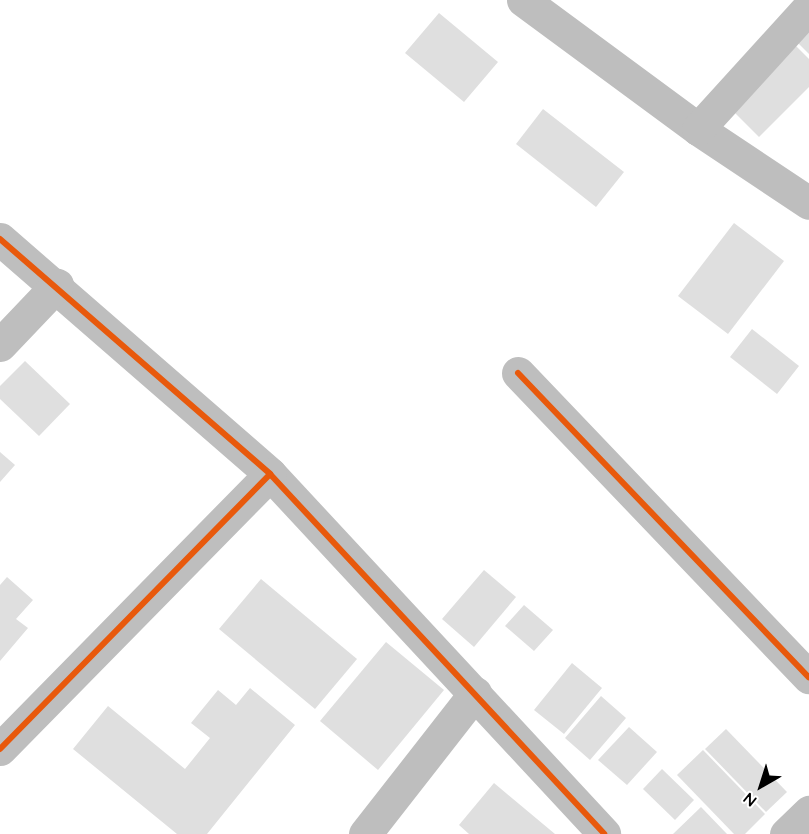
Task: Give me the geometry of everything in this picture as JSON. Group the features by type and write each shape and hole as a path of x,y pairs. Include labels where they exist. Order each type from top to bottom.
{"street":[{"path":"523,0 698,129 809,203"},
{"path":"698,129 809,7"},
{"path":"0,239 57,285 270,474 604,834"},
{"path":"0,345 57,285"},
{"path":"518,372 809,676"},
{"path":"0,749 270,474"},
{"path":"365,834 475,693"},
{"path":"786,834 809,812"}],"building":[{"path":"439,13 498,62 464,102 405,53"},
{"path":"809,29 809,54 797,42"},
{"path":"792,42 809,59 809,87 759,137 728,106"},
{"path":"543,109 624,172 596,207 516,144"},
{"path":"734,223 784,261 728,334 678,296"},
{"path":"752,329 799,366 777,394 730,357"},
{"path":"25,361 70,404 39,436 0,399 0,386"},
{"path":"0,452 15,465 0,482"},
{"path":"484,570 516,597 474,647 442,619"},
{"path":"7,577 33,600 16,619 28,628 0,661 0,585"},
{"path":"261,579 357,659 315,709 219,629"},
{"path":"524,605 553,630 534,651 505,626"},
{"path":"386,642 444,690 378,770 320,721"},
{"path":"572,663 602,688 564,734 534,710"},
{"path":"250,688 295,725 207,834 177,834 73,749 108,706 185,769 210,738 191,723 218,690 236,705"},
{"path":"601,696 626,718 590,760 565,738"},
{"path":"629,727 657,752 627,785 598,760"},
{"path":"726,729 787,792 766,812 705,749"},
{"path":"703,750 765,814 745,834 734,834 677,775"},
{"path":"662,769 694,800 675,820 643,789"},
{"path":"494,783 555,834 469,834 459,825"},
{"path":"701,807 727,834 673,834"}],"cycle path":[{"path":"0,239 270,474 604,834"},
{"path":"518,373 809,677"},
{"path":"0,749 270,474"}]}
